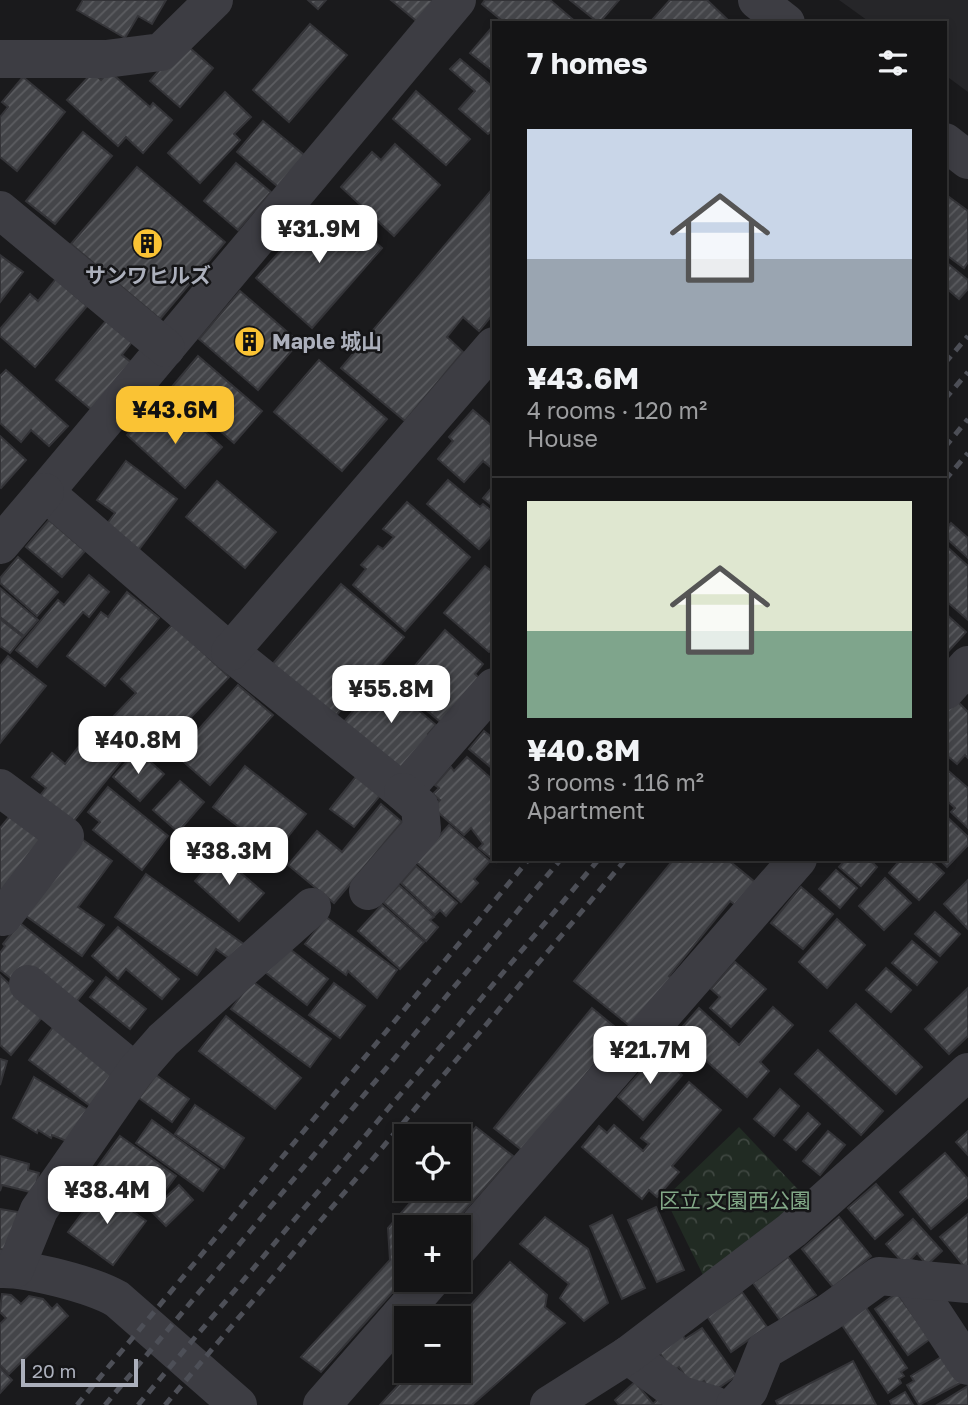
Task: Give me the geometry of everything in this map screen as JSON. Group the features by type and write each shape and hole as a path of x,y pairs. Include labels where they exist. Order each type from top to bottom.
{"street":[{"path":"0,59 106,59 161,52 214,0"},
{"path":"0,545 457,0"},
{"path":"0,210 166,348"},
{"path":"230,652 492,348"},
{"path":"46,492 230,652 420,807 422,829 368,891"},
{"path":"947,689 968,665"},
{"path":"403,792 492,689"},
{"path":"0,788 65,835 3,917"},
{"path":"471,1233 797,861"},
{"path":"238,1405 117,1299 97,1287 7,1269 39,1210 135,1072 163,1040 312,907"},
{"path":"28,984 135,1072"},
{"path":"549,1405 628,1355 792,1230 968,1072"},
{"path":"735,1405 749,1390 765,1350 828,1313 879,1276 968,1284"},
{"path":"909,1278 968,1366"},
{"path":"322,1405 421,1292"},
{"path":"628,1355 681,1395 714,1405"}],"shaded area":[{"path":"839,0 968,0 968,92 947,76 947,21 868,21"}],"green space":[{"name":"区立 文園西公園","path":"739,1127 808,1200 703,1275 665,1198"}],"building":[{"path":"83,0 166,0 152,24 138,16 125,38 77,10"},
{"path":"308,0 326,0 318,9"},
{"path":"391,0 440,0 420,24"},
{"path":"485,0 550,0 575,21 503,21 482,4"},
{"path":"570,0 619,0 601,21 596,21"},
{"path":"670,0 707,0 729,21 656,21 653,19"},
{"path":"310,24 347,55 289,122 253,90"},
{"path":"492,27 492,70 470,53"},
{"path":"183,42 213,68 180,107 150,81"},
{"path":"460,59 492,86 492,131 488,134 459,109 475,91 450,69"},
{"path":"109,71 150,107 153,103 172,120 143,153 126,137 118,146 67,100 93,72 101,80"},
{"path":"23,77 65,112 17,171 0,157 0,117 8,107 2,102"},
{"path":"416,91 470,139 446,165 393,119"},
{"path":"225,92 251,117 234,134 240,140 200,183 168,153"},
{"path":"263,121 309,159 283,191 237,152"},
{"path":"83,132 112,156 55,224 26,201"},
{"path":"395,144 440,185 394,236 341,187 372,152 381,160"},
{"path":"236,163 271,192 238,230 204,201"},
{"name":"サンワヒルズ","path":"137,167 225,242 160,319 71,244"},
{"path":"492,189 492,315 479,331 463,317 447,337 463,352 405,421 341,368"},
{"path":"947,195 968,211 968,262 964,268 947,255"},
{"path":"338,209 382,248 312,328 256,278 316,211 327,221"},
{"path":"0,255 23,272 0,302"},
{"path":"947,263 968,280 968,289 959,299 947,289"},
{"path":"56,279 87,306 35,367 0,336 0,329 30,294 38,301"},
{"name":"Maple 城山","path":"240,291 299,342 258,390 199,339"},
{"path":"106,321 132,342 122,355 132,363 93,411 56,380"},
{"path":"198,356 262,411 234,443 171,388"},
{"path":"319,360 387,419 342,471 274,412"},
{"path":"6,370 68,426 49,446 31,430 21,442 0,423 0,376"},
{"path":"151,409 176,431 189,417 222,447 185,488 127,435"},
{"path":"473,410 492,426 492,468 483,461 464,482 438,459 453,441 449,437"},
{"path":"0,436 26,460 1,488 0,487"},
{"path":"126,461 177,499 137,552 104,528 115,513 97,500"},
{"path":"448,480 480,507 483,504 492,511 492,535 479,549 427,504"},
{"path":"217,481 276,532 245,568 186,517"},
{"path":"492,487 492,505 483,498"},
{"path":"407,502 470,557 405,631 353,585 366,569 361,565 378,546 383,549 394,537 383,529"},
{"path":"49,520 85,551 62,577 26,547"},
{"path":"951,523 968,538 968,558 947,539 947,528"},
{"path":"947,547 968,566 968,620 947,602"},
{"path":"18,557 58,592 37,616 0,583 0,578"},
{"path":"485,566 492,571 492,649 489,652 444,613"},
{"path":"89,575 109,592 89,617 83,612 37,667 16,650 58,600 64,605"},
{"path":"341,584 404,637 333,719 271,666"},
{"path":"0,588 38,620 24,636 0,617"},
{"path":"127,592 159,618 105,686 67,656 101,612 108,617"},
{"path":"947,615 966,632 947,653"},
{"path":"0,619 23,637 10,653 0,646"},
{"path":"173,624 229,677 154,756 113,717 136,693 121,679"},
{"path":"445,630 483,664 475,674 483,682 445,726 398,686"},
{"path":"8,656 46,686 0,743 0,666"},
{"path":"381,678 436,725 428,734 432,738 402,773 343,723"},
{"path":"238,685 273,715 210,785 176,755"},
{"path":"956,700 968,712 968,758 965,755 957,764 947,756 947,711"},
{"path":"94,727 128,753 68,828 35,802 46,788 32,777 52,753 65,764"},
{"path":"484,731 492,737 492,768 469,749"},
{"path":"137,750 164,774 140,801 113,777"},
{"path":"467,757 492,779 492,859 479,848 483,844 471,828 464,835 433,808 440,800 433,794 439,788 435,785 451,767 454,771"},
{"path":"245,766 306,814 274,854 213,807"},
{"path":"947,770 968,788 968,828 951,812 955,808 947,801"},
{"path":"359,773 383,792 354,827 330,809"},
{"path":"180,781 204,802 178,832 153,810"},
{"path":"108,787 168,836 142,870 93,830 100,822 88,812"},
{"path":"381,804 402,822 334,903 288,865 317,831 342,852"},
{"path":"18,806 55,837 0,905 0,828"},
{"path":"947,817 968,837 968,845 947,867 941,861 947,861"},
{"path":"449,825 490,861 474,879 478,883 461,902 416,862"},
{"path":"79,837 112,861 78,907 104,925 82,956 19,911"},
{"path":"219,854 264,893 239,921 195,881"},
{"path":"672,861 729,861 756,883 737,906 730,901 669,976 676,982 636,1031 574,981"},
{"path":"844,861 871,861 877,867 861,886 839,867"},
{"path":"899,861 931,861 944,873 919,900 889,873"},
{"path":"416,866 457,903 446,916 440,910 435,915 401,883"},
{"path":"836,870 857,888 840,908 819,889"},
{"path":"146,874 245,945 233,961 216,949 197,975 115,917"},
{"path":"885,878 911,903 884,930 859,906"},
{"path":"968,880 968,929 944,904"},
{"path":"399,885 434,917 430,920 438,927 426,941 383,902"},
{"path":"801,887 833,914 803,949 771,923"},
{"path":"382,905 424,942 400,969 358,931"},
{"path":"935,912 960,934 940,956 915,934"},
{"path":"326,917 397,970 377,998 348,971 346,975 305,944"},
{"path":"837,919 865,945 827,988 799,962"},
{"path":"20,923 93,981 73,1006 14,981 0,970 0,953 5,946 3,944"},
{"path":"118,927 179,979 162,999 126,969 118,979 92,956"},
{"path":"912,941 937,962 917,985 892,963"},
{"path":"286,946 328,979 307,1005 265,972"},
{"path":"735,962 766,989 731,1027 710,1008 720,997 711,989"},
{"path":"886,968 911,990 891,1012 866,990"},
{"path":"0,975 43,1016 11,1055 0,1045"},
{"path":"106,977 146,1009 130,1029 90,997"},
{"path":"252,981 331,1039 310,1067 231,1009"},
{"path":"334,983 365,1006 340,1038 309,1015"},
{"path":"968,988 968,1036 949,1054 925,1029"},
{"path":"856,1004 922,1067 896,1094 830,1031"},
{"path":"773,1007 793,1025 760,1062 769,1071 747,1097 676,1034 699,1008 739,1045"},
{"path":"592,1008 621,1032 523,1151 494,1128"},
{"path":"226,1016 301,1078 275,1109 199,1051"},
{"path":"54,1026 118,1074 93,1108 29,1060"},
{"path":"818,1050 883,1111 861,1135 795,1074"},
{"path":"657,1053 682,1075 643,1120 618,1097"},
{"path":"0,1059 7,1061 0,1085"},
{"path":"156,1075 189,1099 172,1122 139,1098"},
{"path":"34,1077 90,1111 71,1143 52,1135 51,1138 38,1130 37,1133 13,1118"},
{"path":"689,1082 721,1110 672,1166 679,1172 657,1197 649,1190 642,1199 582,1147 599,1126 607,1133 614,1125 643,1151 649,1144 641,1138"},
{"path":"780,1089 799,1106 774,1136 754,1119"},
{"path":"195,1105 244,1138 224,1168 175,1134"},
{"path":"808,1113 820,1124 796,1150 784,1140"},
{"path":"152,1120 219,1169 203,1191 136,1143"},
{"path":"476,1127 513,1156 461,1215 399,1215 412,1201 471,1201 471,1133"},
{"path":"828,1131 845,1145 820,1175 803,1161"},
{"path":"968,1131 968,1155 956,1142"},
{"path":"120,1136 176,1176 151,1210 95,1170"},
{"path":"945,1153 968,1179 968,1197 931,1229 900,1192"},
{"path":"0,1156 29,1164 28,1170 39,1173 34,1193 2,1185 0,1191"},
{"path":"876,1184 903,1215 875,1239 848,1208"},
{"path":"179,1185 193,1200 166,1226 151,1211"},
{"path":"101,1188 146,1221 113,1265 68,1232"},
{"path":"656,1207 684,1270 657,1282 628,1220"},
{"path":"0,1209 18,1212 11,1251 0,1249"},
{"path":"968,1214 968,1271 940,1237"},
{"path":"612,1215 645,1288 622,1299 590,1226"},
{"path":"545,1217 588,1249 608,1303 584,1321 560,1298 569,1284 520,1244"},
{"path":"839,1217 871,1256 833,1287 802,1249"},
{"path":"913,1219 942,1251 927,1265 917,1253 905,1265 886,1244"},
{"path":"394,1221 394,1290 321,1372 301,1357 390,1260 388,1228"},
{"path":"788,1257 816,1295 780,1320 753,1283"},
{"path":"510,1262 547,1295 545,1307 565,1323 472,1405 380,1405 400,1383 471,1383 470,1306"},
{"path":"742,1292 767,1327 731,1352 707,1316"},
{"path":"897,1293 930,1339 908,1355 875,1309"},
{"path":"2,1294 11,1295 21,1304 29,1296 43,1299 52,1309 57,1304 68,1316 9,1374 0,1365 0,1324 6,1318 0,1312"},
{"path":"865,1306 907,1368 901,1372 904,1376 899,1379 901,1383 888,1393 840,1322"},
{"path":"702,1328 736,1376 711,1393 704,1381 693,1388 679,1367 672,1372 658,1350 682,1334 685,1339"},
{"path":"946,1354 962,1382 919,1405 907,1385 914,1381 911,1376"},
{"path":"853,1361 876,1405 778,1405 776,1401"},
{"path":"0,1368 12,1380 0,1393"},
{"path":"635,1382 653,1404 663,1395 671,1405 619,1405 615,1400"},
{"path":"968,1386 968,1405 937,1405"},
{"path":"905,1392 913,1405 892,1405 890,1401"}],"railway":[{"path":"947,361 968,336"},
{"path":"947,397 968,372"},
{"path":"947,445 968,419"},
{"path":"947,478 968,453"},
{"path":"77,1405 527,861"},
{"path":"105,1405 559,861"},
{"path":"138,1405 597,861"},
{"path":"165,1405 624,861"}],"place":[{"name":"サンワヒルズ","path":"148,243"},
{"name":"Maple 城山","path":"249,341"}]}
